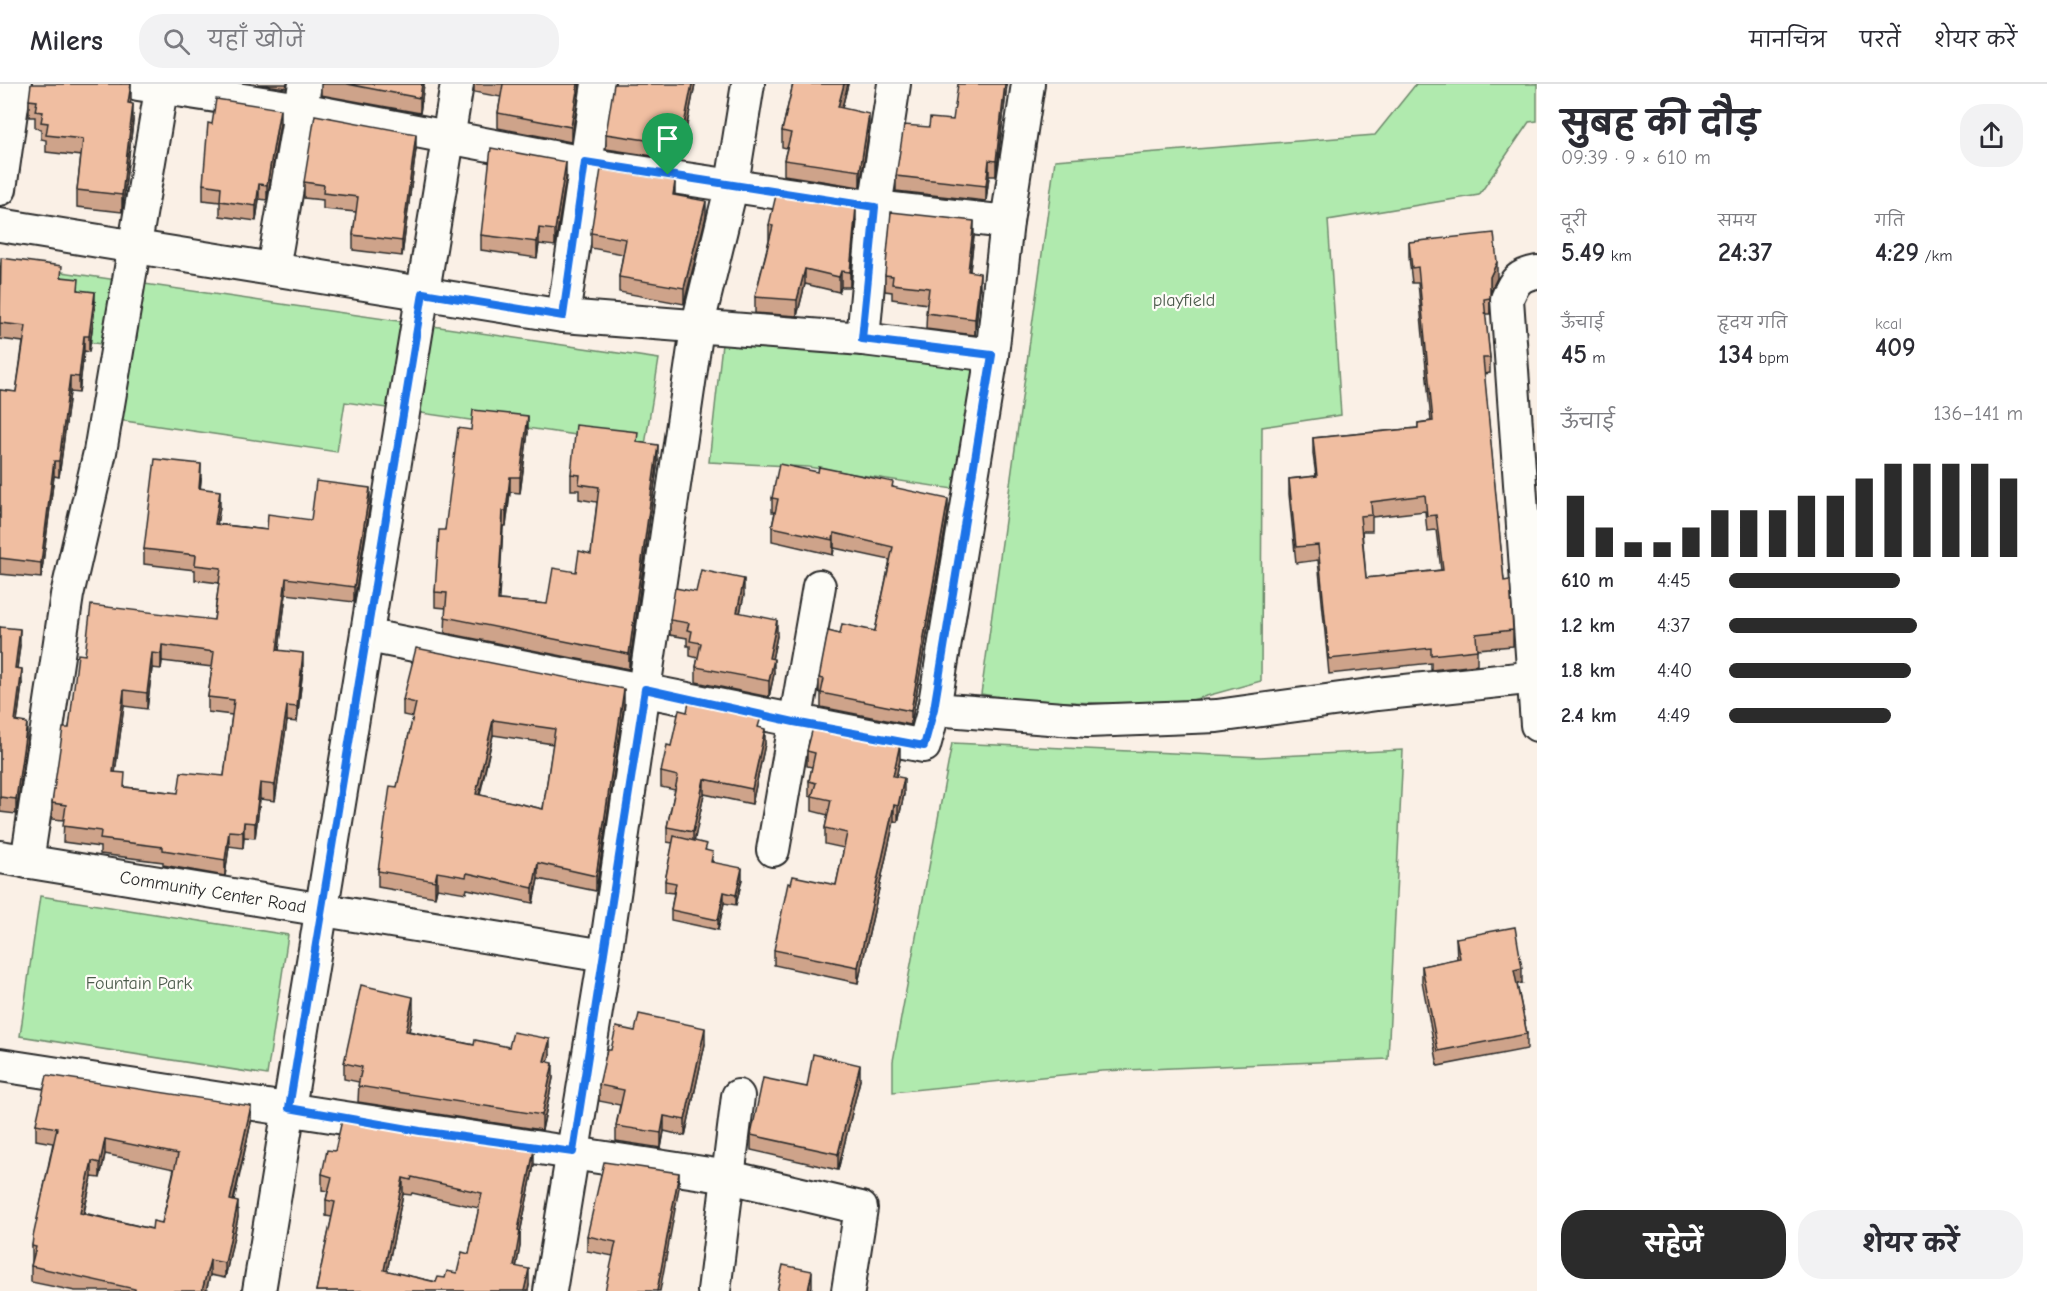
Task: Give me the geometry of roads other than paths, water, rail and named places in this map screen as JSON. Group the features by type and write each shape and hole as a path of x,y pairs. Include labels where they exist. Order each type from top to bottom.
{"street":[{"path":"0,189 15,84"},
{"path":"259,1291 321,910 369,636 458,84"},
{"path":"563,316 598,84"},
{"path":"550,1291 605,956 698,328 732,184 748,84"},
{"path":"862,339 875,207 894,84"},
{"path":"369,636 924,746 934,709 992,355 1007,222 1028,84"},
{"path":"13,859 66,595 100,452 133,246 154,85 303,96 449,135 585,162 875,207 1007,222"},
{"path":"273,268 303,96"},
{"path":"0,225 563,316 862,339 992,355"},
{"path":"1537,272 1522,275 1512,285 1508,299 1526,428 1537,725"},
{"path":"773,850 819,586"},
{"path":"934,709 1088,721 1217,716 1377,694 1535,677"},
{"name":"Community Center Road","path":"13,859 605,956"},
{"path":"0,1065 729,1177 861,1208 848,1291"},
{"path":"714,1291 738,1096"}],"park label":[{"name":"playfield","path":"1184,300"},
{"name":"Fountain Park","path":"139,983"}]}
